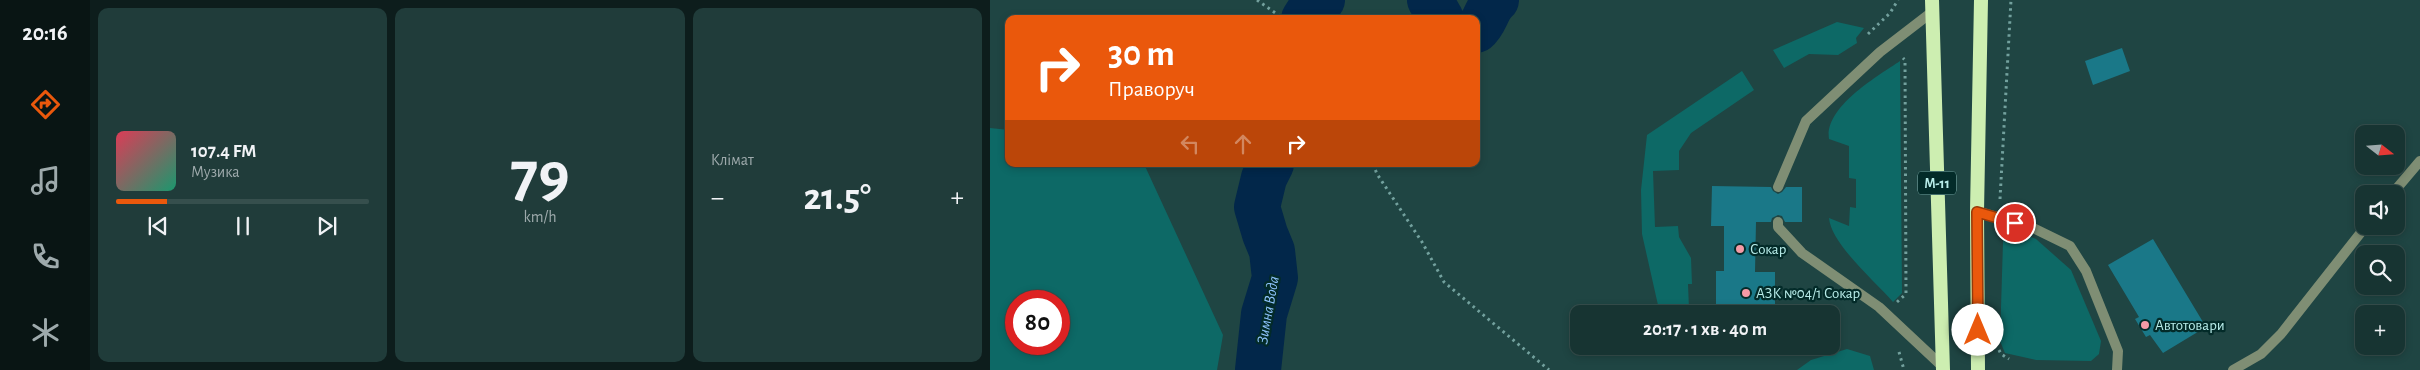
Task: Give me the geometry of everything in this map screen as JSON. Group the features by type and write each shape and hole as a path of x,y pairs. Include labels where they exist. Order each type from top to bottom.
{"highway":[{"name":"М-11","path":"1978,370 1977,212 1981,0"},
{"name":"М-11","path":"1932,6 1942,368"}],"street":[{"path":"1778,186 1806,121 1932,6"},
{"path":"2400,185 2420,161"},
{"path":"1977,212 2031,227 2070,246 2086,271 2118,351 2117,370"},
{"path":"1778,222 1778,227 1802,254 1879,307 1942,368"},
{"path":"2233,370 2260,354 2281,334 2359,235"}],"path":[{"path":"1257,0 1279,15"},
{"path":"1868,34 1890,13 1898,0"},
{"path":"1999,218 2012,0"},
{"path":"1892,300 1896,304 1906,294 1905,60"},
{"path":"1373,167 1422,242 1444,282 1549,370"}],"shaded area":[{"path":"1837,22 1864,28 1856,38 1857,43 1838,55 1809,54 1784,68 1773,50"},
{"path":"1900,61 1902,293 1893,302 1855,262 1837,239 1832,228 1829,218 1849,226 1850,207 1856,208 1856,179 1849,178 1849,146 1829,139 1830,127 1835,115 1843,104 1867,84"},
{"path":"1742,71 1754,90 1691,133 1679,151 1679,170 1653,171 1655,227 1678,226 1679,237 1691,258 1692,284 1688,284 1689,305 1658,305 1642,234 1641,190 1647,135"},
{"path":"990,128 1005,130 1005,167 1145,167 1223,335 1217,370 990,370"},
{"path":"2015,230 2036,239 2071,270 2101,341 2099,354 2091,361 2036,360 2005,353 2000,341 2003,242 2006,231"},
{"path":"1847,349 1870,356 1874,370 1797,370 1811,360 1827,355 1840,355 1840,351"}],"building":[{"path":"2122,48 2130,71 2093,85 2085,61"},
{"name":"Сокар","path":"1712,186 1771,187 1778,194 1786,187 1802,187 1802,222 1785,222 1782,216 1778,215 1772,218 1771,222 1756,222 1755,272 1775,272 1775,305 1716,305 1716,271 1724,271 1724,226 1711,226"},
{"path":"2153,239 2203,322 2199,325 2201,330 2163,353 2150,335 2146,337 2135,319 2139,317 2108,265"}],"waterway":[{"name":"Зимна Вода","path":"1306,15 1322,0"},
{"name":"Зимна Вода","path":"1430,0 1439,15"},
{"name":"Зимна Вода","path":"1480,26 1496,0"},
{"name":"Зимна Вода","path":"1258,370 1264,314 1275,278 1272,251 1257,207 1264,178 1270,167"}],"place":[{"name":"Сокар","path":"1740,249"},
{"name":"АЗК №04/1 Сокар","path":"1746,293"},
{"name":"Автотовари","path":"2145,325"}],"route":[{"path":"1978,330 1977,212 2015,223"}]}
